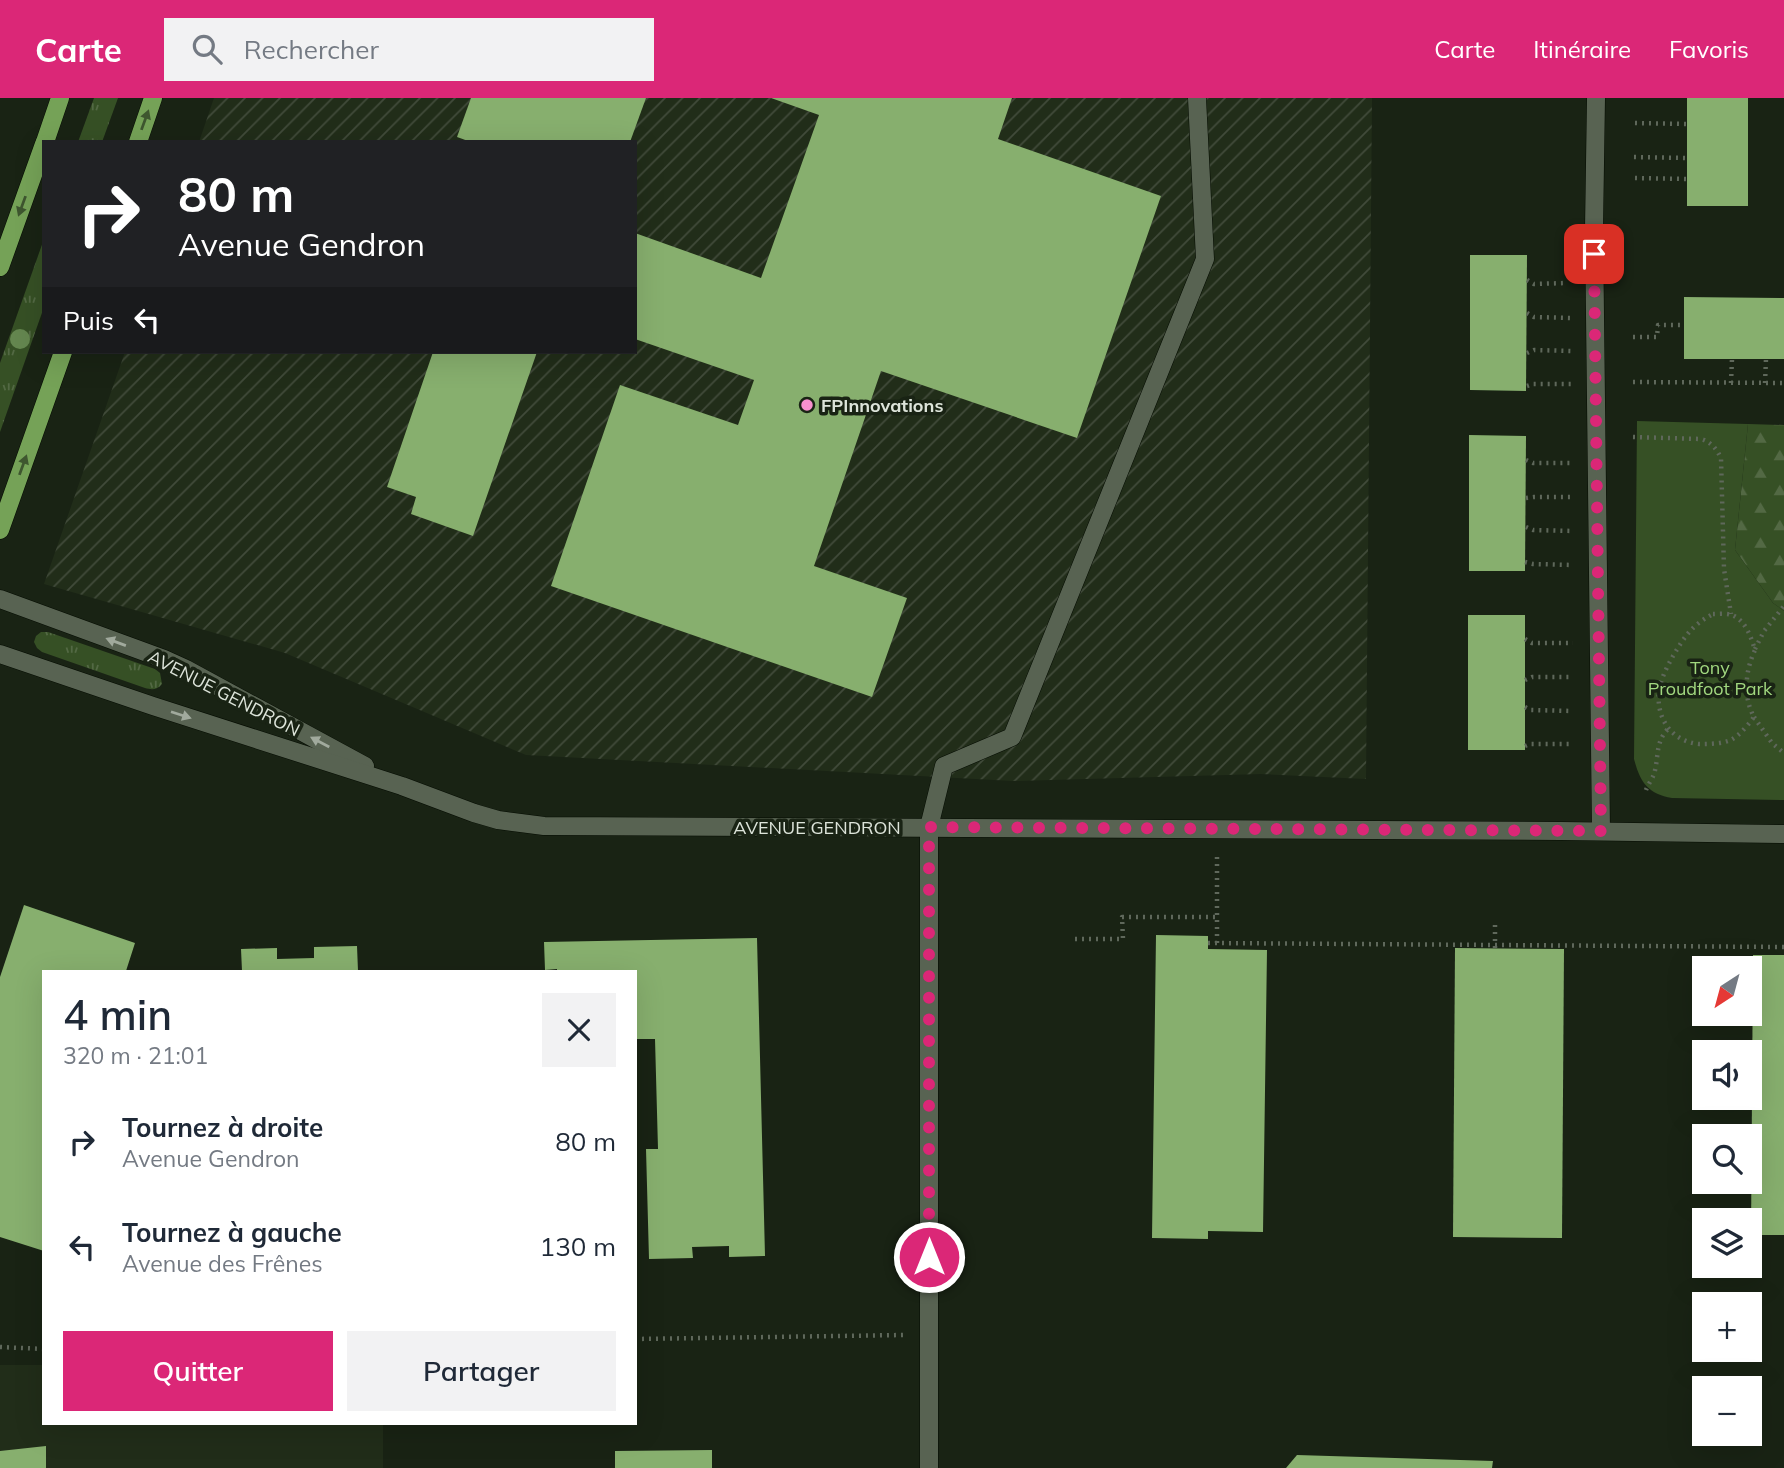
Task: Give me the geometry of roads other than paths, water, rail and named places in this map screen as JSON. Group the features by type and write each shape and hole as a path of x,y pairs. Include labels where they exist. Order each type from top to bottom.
{"main road":[{"path":"45,140 60,98"},
{"path":"139,140 153,98"},
{"path":"0,267 42,149"},
{"path":"0,530 62,354"}],"street":[{"path":"929,1468 929,827 944,766 1012,737 1205,259 1197,98"},
{"path":"1596,98 1594,229 1601,831"},
{"name":"AVENUE GENDRON","path":"0,599 175,664 402,786"},
{"name":"AVENUE GENDRON","path":"0,654 498,820 544,826 1784,834"}],"place":[{"name":"FPInnovations","path":"807,405"}],"park label":[{"name":"Tony Proudfoot Park","path":"1710,677"}]}
